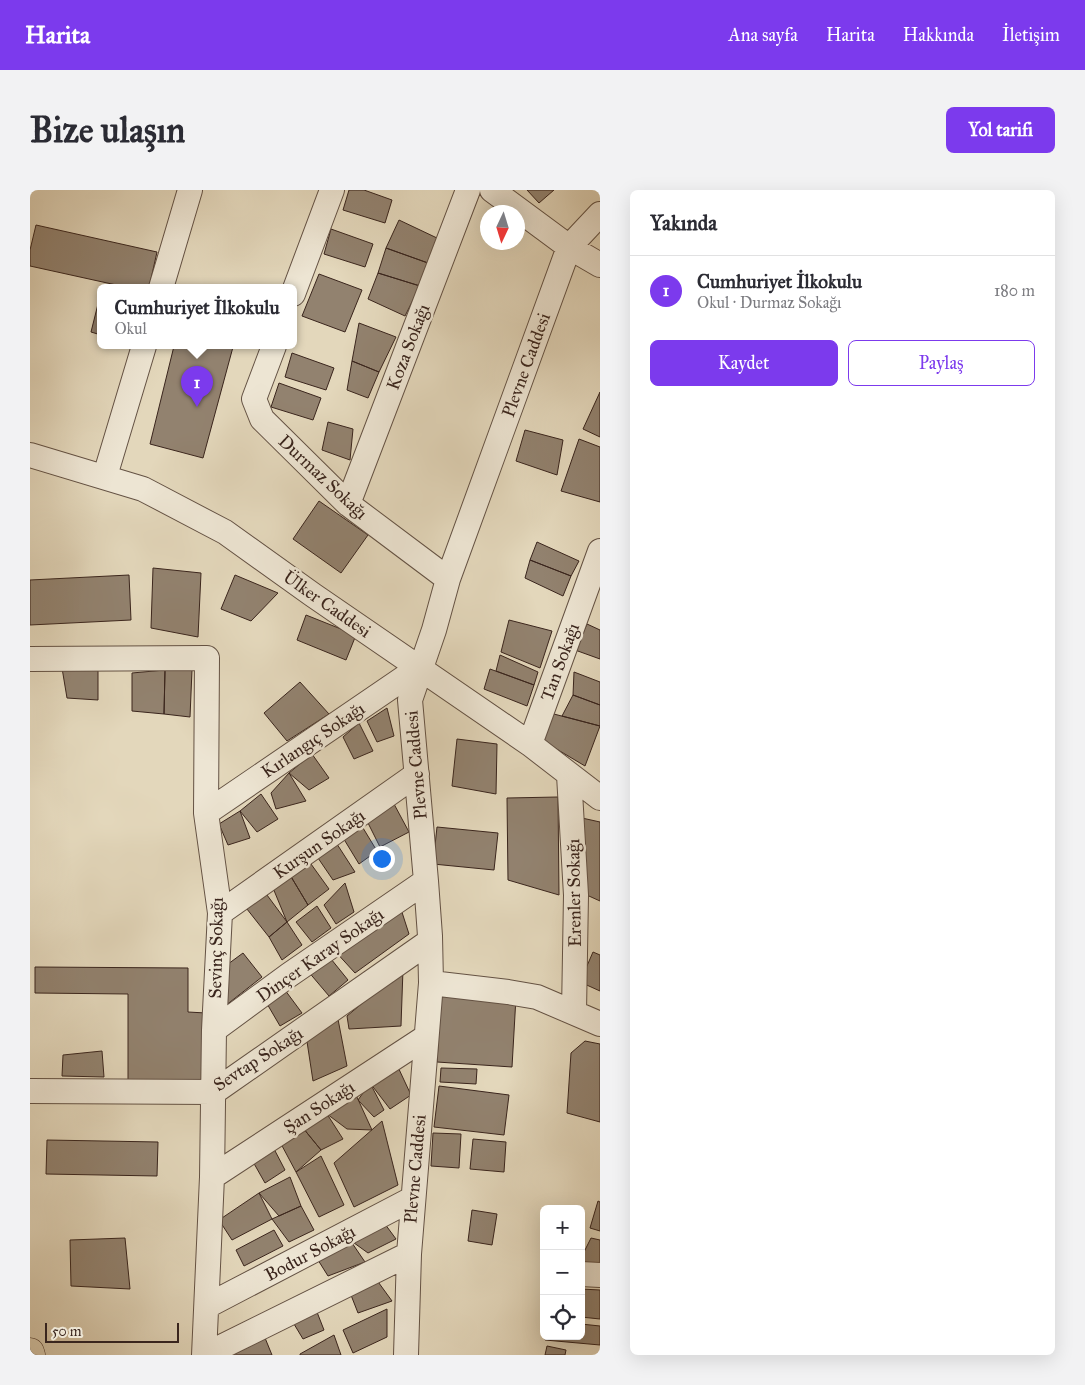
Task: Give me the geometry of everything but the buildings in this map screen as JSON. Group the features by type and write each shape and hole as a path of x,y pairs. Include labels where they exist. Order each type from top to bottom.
{"street":[{"path":"162,284 190,190"},
{"path":"297,284 332,190"},
{"name":"Koza Sokağı","path":"348,504 468,190"},
{"path":"492,190 569,247 600,265"},
{"name":"Plevne Caddesi","path":"400,1352 431,983 426,881 410,700 434,630 448,579 569,247 600,214"},
{"path":"105,476 143,349"},
{"name":"Durmaz Sokağı","path":"273,349 254,400 262,420 348,504 448,579"},
{"name":"Ülker Caddesi","path":"30,455 143,488 225,532 313,595 530,744 569,775 598,788"},
{"name":"Tan Sokağı","path":"530,744 600,551"},
{"name":"Sevinç Sokağı","path":"30,659 207,658 206,814 220,913 214,1030 212,1177 204,1355"},
{"name":"Kırlangıç Sokağı","path":"206,814 420,667"},
{"name":"Kurşun Sokağı","path":"220,913 417,774"},
{"name":"Erenler Sokağı","path":"569,775 576,895 574,1012"},
{"name":"Dinçer Karay Sokağı","path":"214,1030 289,975 426,881"},
{"name":"Sevtap Sokağı","path":"30,1091 214,1092 430,941"},
{"path":"431,983 508,992 537,998 600,1024"},
{"name":"Şan Sokağı","path":"212,1177 426,1038"},
{"name":"Bodur Sokağı","path":"207,1306 412,1199"},
{"path":"204,1355 408,1254"},
{"path":"585,1274 600,1275"}],"place":[{"name":"Cumhuriyet İlkokulu","path":"197,407"}]}
